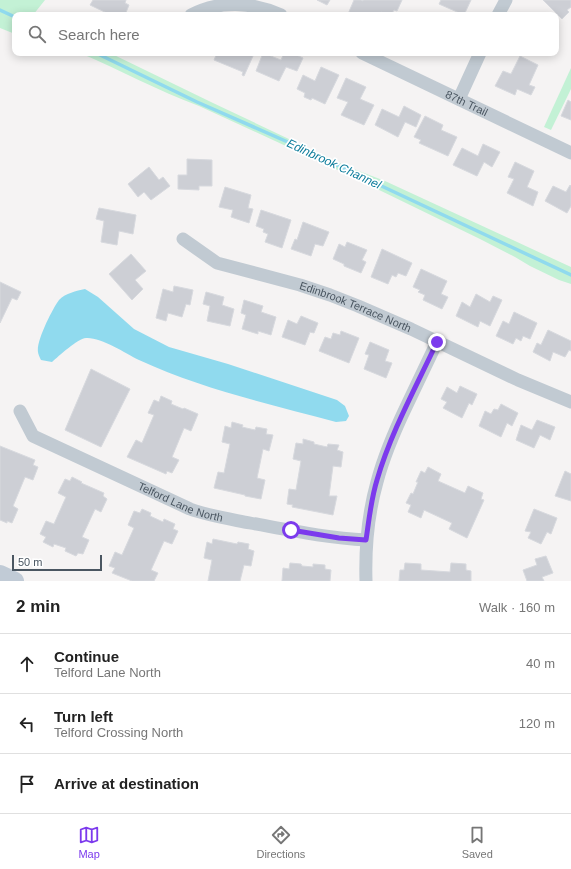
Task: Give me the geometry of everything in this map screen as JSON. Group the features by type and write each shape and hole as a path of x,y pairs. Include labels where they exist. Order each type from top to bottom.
{"main road":[{"path":"0,574 15,581"}],"street":[{"path":"500,12 506,0"},
{"path":"196,12 217,4 235,3 260,7 273,12"},
{"name":"87th Trail","path":"368,56 571,153"},
{"path":"459,99 479,56"},
{"name":"Edinbrook Terrace North","path":"183,238 218,263 300,285 330,295 383,316 518,380 571,402"},
{"path":"366,581 366,540 377,480 386,452 395,431 437,342"},
{"name":"Telford Lane North","path":"20,411 33,436 190,509 206,514 291,530 339,538 366,540"}],"green space":[{"path":"0,0 45,0 35,12 12,12 12,33 0,28"},
{"path":"87,56 116,56 346,166 385,181 571,267 571,284 530,266 480,239 340,171 199,106 169,94"},
{"path":"571,68 571,89 551,130 544,127"}],"water":[{"path":"85,289 98,297 134,329 169,347 228,364 337,400 345,406 349,416 346,421 336,422 211,388 139,360 106,343 92,338 86,338 78,341 52,362 41,360 38,347 49,317 56,304 65,296"}],"building":[{"path":"93,0 126,0 125,3 129,5 126,12 105,12 90,5"},
{"path":"317,0 330,0 327,5"},
{"path":"354,0 402,0 397,11 394,10 393,12 349,12"},
{"path":"441,0 471,0 465,12 457,12 439,4"},
{"path":"543,0 571,0 571,7 567,10 569,12 562,19 559,16 559,12 555,12"},
{"path":"216,56 253,56 244,76 242,75 243,72 214,60"},
{"path":"262,56 271,56 281,60 283,56 299,56 303,58 297,71 286,67 279,81 256,71"},
{"path":"520,56 538,65 529,85 535,87 531,95 517,89 515,95 495,86 503,71 511,74"},
{"path":"321,67 339,75 325,104 312,98 311,100 304,97 305,93 297,89 303,75 315,81"},
{"path":"346,78 366,87 360,99 374,105 364,125 341,115 348,102 337,98"},
{"path":"568,100 571,102 571,120 561,116"},
{"path":"404,106 421,115 416,127 405,122 398,137 375,125 382,109 399,117"},
{"path":"425,116 443,125 441,130 457,137 448,156 419,143 421,140 414,137"},
{"path":"483,144 500,152 492,167 484,162 477,176 453,165 462,148 478,156"},
{"path":"187,159 212,160 212,186 199,186 199,190 178,189 178,175 187,175"},
{"path":"515,162 534,171 527,187 538,192 533,206 507,193 514,179 508,177"},
{"path":"149,167 159,180 163,177 170,186 151,200 144,192 138,197 128,184"},
{"path":"570,185 571,206 567,213 545,201 553,186 566,192"},
{"path":"225,187 251,195 248,208 253,209 249,223 231,217 233,210 219,207"},
{"path":"99,208 136,215 133,234 119,231 117,245 101,242 104,221 96,219"},
{"path":"261,210 291,220 282,248 265,242 268,234 263,232 264,229 256,226"},
{"path":"303,222 329,232 323,246 315,244 311,256 291,249 295,239 297,240"},
{"path":"347,242 367,250 362,260 366,262 361,273 344,266 344,264 333,259 339,244 345,247"},
{"path":"382,249 412,263 406,276 398,273 396,277 392,275 388,284 371,277"},
{"path":"131,254 146,271 135,280 143,289 132,300 109,274"},
{"path":"421,269 447,281 441,294 448,297 442,309 423,300 425,295 418,292 420,290 413,287"},
{"path":"0,282 21,292 17,300 12,298 0,323"},
{"path":"174,286 193,290 190,305 186,304 182,317 168,313 166,321 156,318 163,289 173,292"},
{"path":"206,292 224,297 222,305 234,309 230,326 207,321 210,306 203,304"},
{"path":"476,294 490,302 493,296 502,300 490,326 480,321 478,327 456,316 462,302 470,307"},
{"path":"244,300 263,306 261,312 276,317 271,335 258,331 258,334 242,329 246,315 241,313"},
{"path":"514,312 537,323 530,339 523,336 521,341 516,338 513,344 496,336 503,321 509,324"},
{"path":"301,316 318,323 314,333 310,332 305,345 282,337 288,320 297,324"},
{"path":"548,330 571,341 571,351 569,350 565,357 553,352 550,361 533,352 537,343 541,345"},
{"path":"341,331 359,338 349,363 319,351 325,337 331,339 333,333 340,335"},
{"path":"370,342 389,350 385,361 392,363 386,378 364,369 369,355 365,354"},
{"path":"91,369 130,389 101,447 65,430"},
{"path":"460,386 477,394 472,405 469,403 462,418 443,408 447,402 441,399 447,387 457,393"},
{"path":"161,396 172,401 171,404 198,414 191,431 184,428 172,457 179,460 172,473 167,471 166,474 127,457 136,440 142,443 154,415 148,413 154,400 159,402"},
{"path":"501,404 518,413 512,426 507,423 501,437 479,426 485,411 491,414 494,409 498,410"},
{"path":"537,420 555,427 550,440 540,435 534,448 516,440 521,425 532,430"},
{"path":"232,422 243,425 242,427 255,430 256,427 267,429 266,434 273,435 269,451 263,449 257,478 265,480 261,499 214,488 218,472 224,473 230,444 222,442 225,426 231,428"},
{"path":"303,439 314,442 314,444 327,447 328,444 339,445 337,450 343,452 341,467 333,466 329,496 337,496 333,515 292,507 293,505 287,504 289,489 296,490 301,461 293,459 296,443 303,444"},
{"path":"0,446 35,460 33,465 38,467 33,480 25,477 13,506 18,509 12,523 7,521 7,523 0,520"},
{"path":"428,467 441,474 438,481 465,493 468,486 483,493 481,499 484,500 467,538 449,529 452,523 424,510 421,518 408,512 411,505 406,503 411,493 413,494 421,471 425,473"},
{"path":"565,471 571,474 571,501 555,496"},
{"path":"72,477 82,482 81,483 104,493 103,496 107,499 101,512 95,509 82,537 89,540 83,554 78,553 76,556 65,551 66,548 54,544 53,547 43,542 46,537 40,534 46,521 54,524 66,497 58,493 65,479 70,481"},
{"path":"142,509 151,513 150,516 163,522 164,519 175,524 173,529 178,531 172,544 164,541 151,570 158,573 154,581 132,581 112,573 115,568 109,566 115,552 122,555 134,528 128,525 134,511 140,513"},
{"path":"534,509 557,518 551,534 547,532 541,544 528,538 531,532 525,531"},
{"path":"213,539 237,544 238,542 249,544 248,549 254,551 251,566 244,565 240,581 208,581 212,560 204,558 207,542 212,544"},
{"path":"546,556 553,573 542,577 544,581 527,581 523,570 537,565 535,559"},
{"path":"290,563 313,567 313,564 325,565 325,569 331,570 330,581 282,581 283,568 289,569"},
{"path":"405,563 421,564 421,570 450,572 451,563 466,564 466,570 471,571 471,581 399,581 400,570 404,570"}],"waterway":[{"name":"Edinbrook Channel","path":"0,10 12,16"},
{"name":"Edinbrook Channel","path":"102,56 197,102 290,143 571,275"}],"route":[{"path":"291,530 339,538 366,540 373,497 388,446 437,342"}]}
